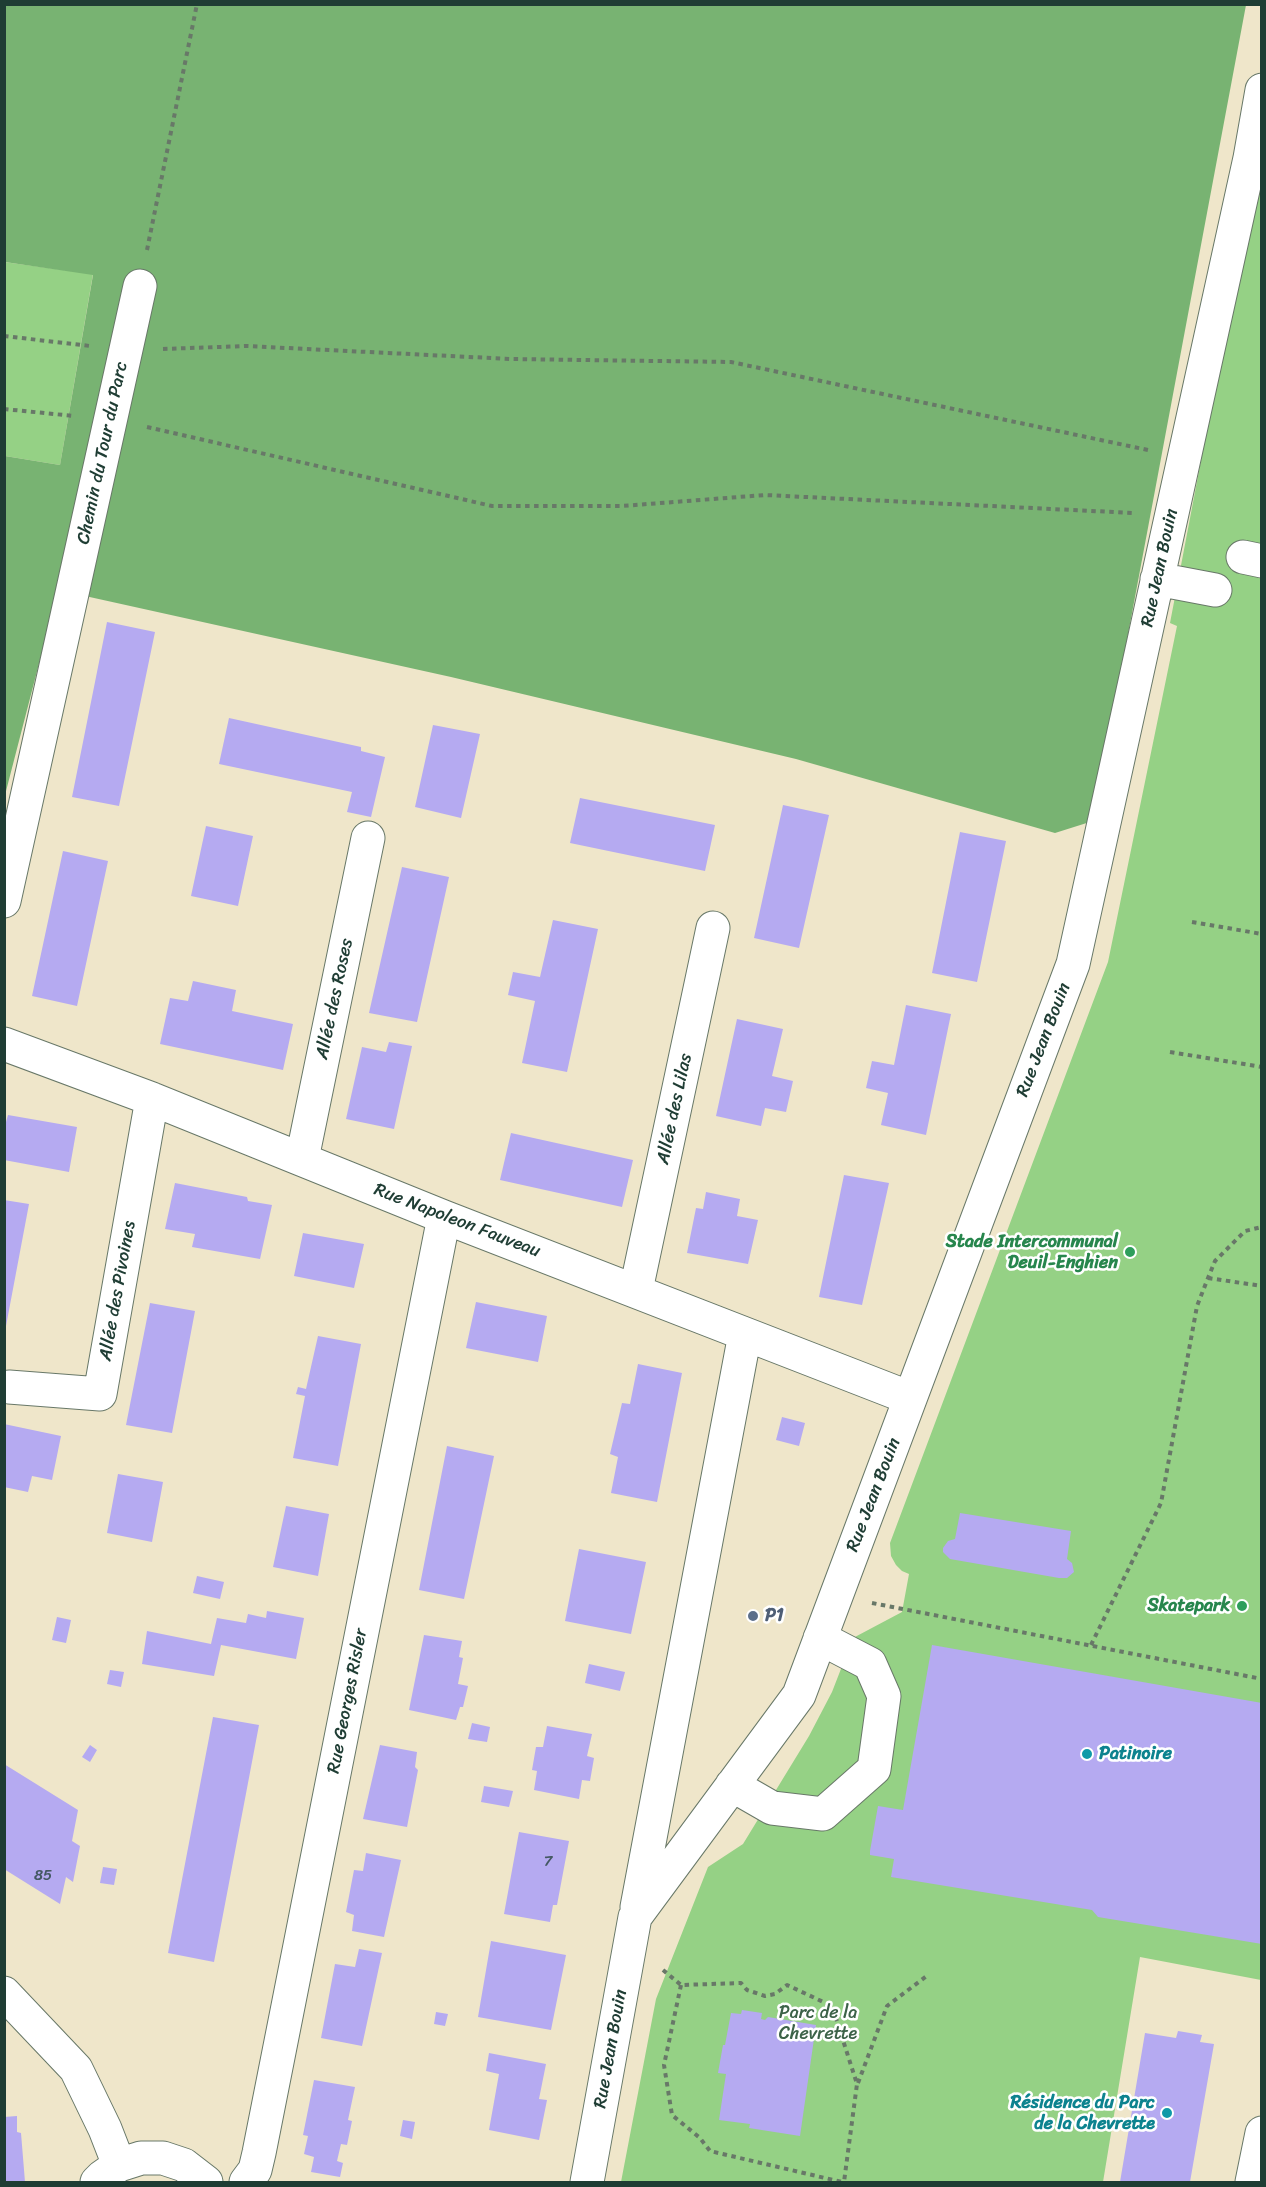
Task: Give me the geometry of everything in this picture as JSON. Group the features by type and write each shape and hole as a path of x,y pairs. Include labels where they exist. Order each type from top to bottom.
{"street":[{"name":"Rue Jean Bouin","path":"635,1917 799,1695 1073,964 1250,158 1262,90"},
{"name":"Chemin du Tour du Parc","path":"4,901 140,286"},
{"path":"1157,579 1215,590"},
{"name":"Allée des Roses","path":"302,1159 368,838"},
{"name":"Allée des Lilas","path":"636,1290 713,928"},
{"name":"Rue Napoleon Fauveau","path":"4,1044 152,1099 444,1217 910,1398"},
{"name":"Allée des Pivoines","path":"9,1387 100,1394 152,1099"},
{"name":"Rue Georges Risler","path":"246,2182 255,2170 259,2153 444,1217"},
{"name":"Rue Jean Bouin","path":"588,2182 635,1917 745,1334"},
{"path":"732,1785 772,1808 824,1814 874,1769 884,1696 870,1664 820,1638"},
{"path":"4,1993 76,2069 105,2130 108,2174 141,2158 163,2158 184,2165 206,2182"},
{"path":"1252,2182 1262,2133"}],"path":[{"path":"140,286 197,4"},
{"path":"4,336 126,351 246,346 511,359 731,362 1184,457"},
{"path":"4,410 111,419 492,506 622,506 765,495 1171,515"},
{"path":"1192,922 1262,934"},
{"path":"1170,1052 1262,1067"},
{"path":"1091,1646 1161,1503 1197,1306 1208,1278 1215,1261 1245,1231 1262,1227"},
{"path":"1208,1278 1262,1286"},
{"path":"836,1596 1262,1679"},
{"path":"668,1973 681,1984 741,1983 747,1990 765,1996 775,1994 787,1985 832,2006 858,2084"},
{"path":"681,1984 664,2065 672,2115 700,2138 710,2151 843,2182 858,2084 887,2006 928,1975"}],"green space":[{"path":"5,5 1246,5 1093,821 1055,833 796,759 451,677 58,590 5,795 5,456 60,465 93,275 5,262"},
{"name":"Stade Intercommunal Deuil-Enghien","path":"1261,182 1261,1980 1140,1957 1103,2182 621,2182 656,1999 708,1867 743,1844 809,1736 832,1692 853,1638 902,1612 909,1574 896,1565 891,1556 890,1543 1108,962 1177,626 1170,623 1249,209"},
{"path":"4,262 93,274 60,465 5,456"}],"building":[{"path":"107,622 155,632 119,806 72,797"},
{"path":"229,718 361,747 361,751 385,757 371,817 347,812 352,792 219,764"},
{"path":"433,725 480,734 461,818 415,807"},
{"path":"580,798 715,825 705,871 570,843"},
{"path":"783,805 829,815 799,948 754,938"},
{"path":"206,826 253,836 238,906 191,896"},
{"path":"960,832 1006,841 977,982 932,973"},
{"path":"63,851 108,861 77,1006 32,996"},
{"path":"402,867 449,877 417,1022 369,1013"},
{"path":"553,920 598,929 567,1072 522,1063 535,1001 508,995 513,972 540,977"},
{"path":"193,981 236,990 232,1011 293,1024 283,1070 160,1044 170,998 188,1001"},
{"path":"906,1005 951,1014 926,1135 881,1125 888,1093 866,1088 872,1061 894,1065"},
{"path":"737,1019 783,1029 772,1076 793,1081 786,1112 765,1108 761,1126 716,1116"},
{"path":"389,1042 412,1046 394,1129 346,1119 362,1047 386,1052"},
{"path":"8,1115 77,1127 69,1172 4,1160 4,1129"},
{"path":"511,1133 633,1160 622,1207 500,1180"},
{"path":"844,1175 889,1183 862,1305 819,1297"},
{"path":"175,1183 247,1197 248,1201 272,1205 260,1259 192,1247 195,1234 165,1229"},
{"path":"706,1192 740,1199 737,1216 758,1220 748,1264 687,1253 696,1208 703,1209"},
{"path":"4,1200 29,1204 6,1326 4,1325"},
{"path":"303,1233 364,1244 354,1288 294,1276"},
{"path":"476,1302 547,1316 538,1362 466,1348"},
{"path":"150,1303 195,1311 172,1433 126,1425"},
{"path":"318,1336 361,1344 338,1466 293,1458 305,1396 296,1394 298,1387 306,1389"},
{"path":"638,1364 682,1373 657,1502 611,1493 618,1457 610,1454 622,1403 630,1404"},
{"path":"782,1417 805,1423 799,1446 776,1440"},
{"path":"4,1424 61,1436 52,1480 32,1476 28,1492 4,1487"},
{"path":"447,1446 494,1456 464,1599 419,1590"},
{"path":"118,1474 163,1482 152,1542 107,1533"},
{"path":"286,1506 329,1514 318,1576 273,1567"},
{"path":"960,1513 1071,1531 1067,1559 1072,1563 1074,1572 1067,1578 1059,1578 950,1559 943,1552 943,1548 948,1541 955,1539"},
{"path":"579,1549 646,1562 631,1634 565,1621"},
{"path":"197,1576 224,1582 220,1599 193,1593"},
{"path":"267,1611 304,1618 296,1659 221,1645 214,1676 142,1664 147,1631 211,1644 217,1618 246,1623 248,1614 266,1618"},
{"path":"57,1617 71,1620 66,1643 52,1640"},
{"path":"424,1635 462,1641 459,1657 463,1658 458,1684 468,1686 463,1707 460,1707 456,1720 409,1710"},
{"name":"Patinoire","path":"932,1645 1262,1703 1262,1944 1098,1917 1092,1910 891,1877 894,1859 870,1855 870,1851 878,1806 903,1810"},
{"path":"589,1664 625,1672 620,1691 585,1683"},
{"path":"110,1670 124,1672 121,1687 107,1684"},
{"path":"213,1717 259,1725 214,1962 168,1953"},
{"path":"472,1723 490,1727 487,1742 468,1739"},
{"path":"547,1726 592,1734 587,1756 594,1758 590,1781 582,1780 579,1799 534,1790 537,1771 532,1770 536,1747 543,1747"},
{"path":"90,1745 97,1750 90,1762 82,1757"},
{"path":"380,1745 417,1752 415,1767 418,1770 407,1827 363,1819"},
{"path":"4,1764 78,1810 72,1841 80,1846 73,1882 66,1877 60,1904 4,1869"},
{"path":"484,1786 513,1791 509,1807 481,1802"},
{"path":"519,1832 569,1841 557,1905 553,1905 550,1922 504,1914"},
{"path":"366,1853 401,1860 384,1937 352,1931 354,1915 346,1912 354,1870 363,1871"},
{"path":"103,1867 117,1869 114,1885 100,1883"},
{"path":"491,1941 566,1955 551,2030 478,2017"},
{"path":"359,1949 382,1953 362,2046 321,2038 335,1964 355,1967"},
{"path":"742,2010 762,2013 761,2019 765,2020 768,2017 816,2025 800,2136 749,2128 750,2124 719,2120 726,2074 718,2073 723,2045 725,2045 731,2013 741,2014"},
{"path":"436,2012 448,2014 445,2026 434,2024"},
{"name":"Résidence du Parc de la Chevrette","path":"1178,2031 1202,2035 1200,2042 1214,2044 1190,2182 1120,2182 1145,2033 1176,2038"},
{"path":"489,2053 546,2064 539,2099 547,2100 539,2140 489,2130 499,2074 486,2071"},
{"path":"314,2080 355,2087 348,2120 352,2121 347,2145 341,2144 337,2161 343,2163 340,2177 311,2172 314,2157 304,2154 308,2136 303,2135"},
{"path":"17,2116 17,2132 21,2133 25,2182 4,2182 4,2117"},
{"path":"403,2120 415,2122 412,2139 400,2136"}],"place":[{"name":"Stade Intercommunal Deuil-Enghien","path":"1130,1252"},
{"name":"Skatepark","path":"1242,1606"},
{"name":"P1","path":"753,1616"},
{"name":"Patinoire","path":"1087,1754"},
{"name":"Résidence du Parc de la Chevrette","path":"1167,2113"}],"park label":[{"name":"Parc de la Chevrette","path":"818,2023"}]}
